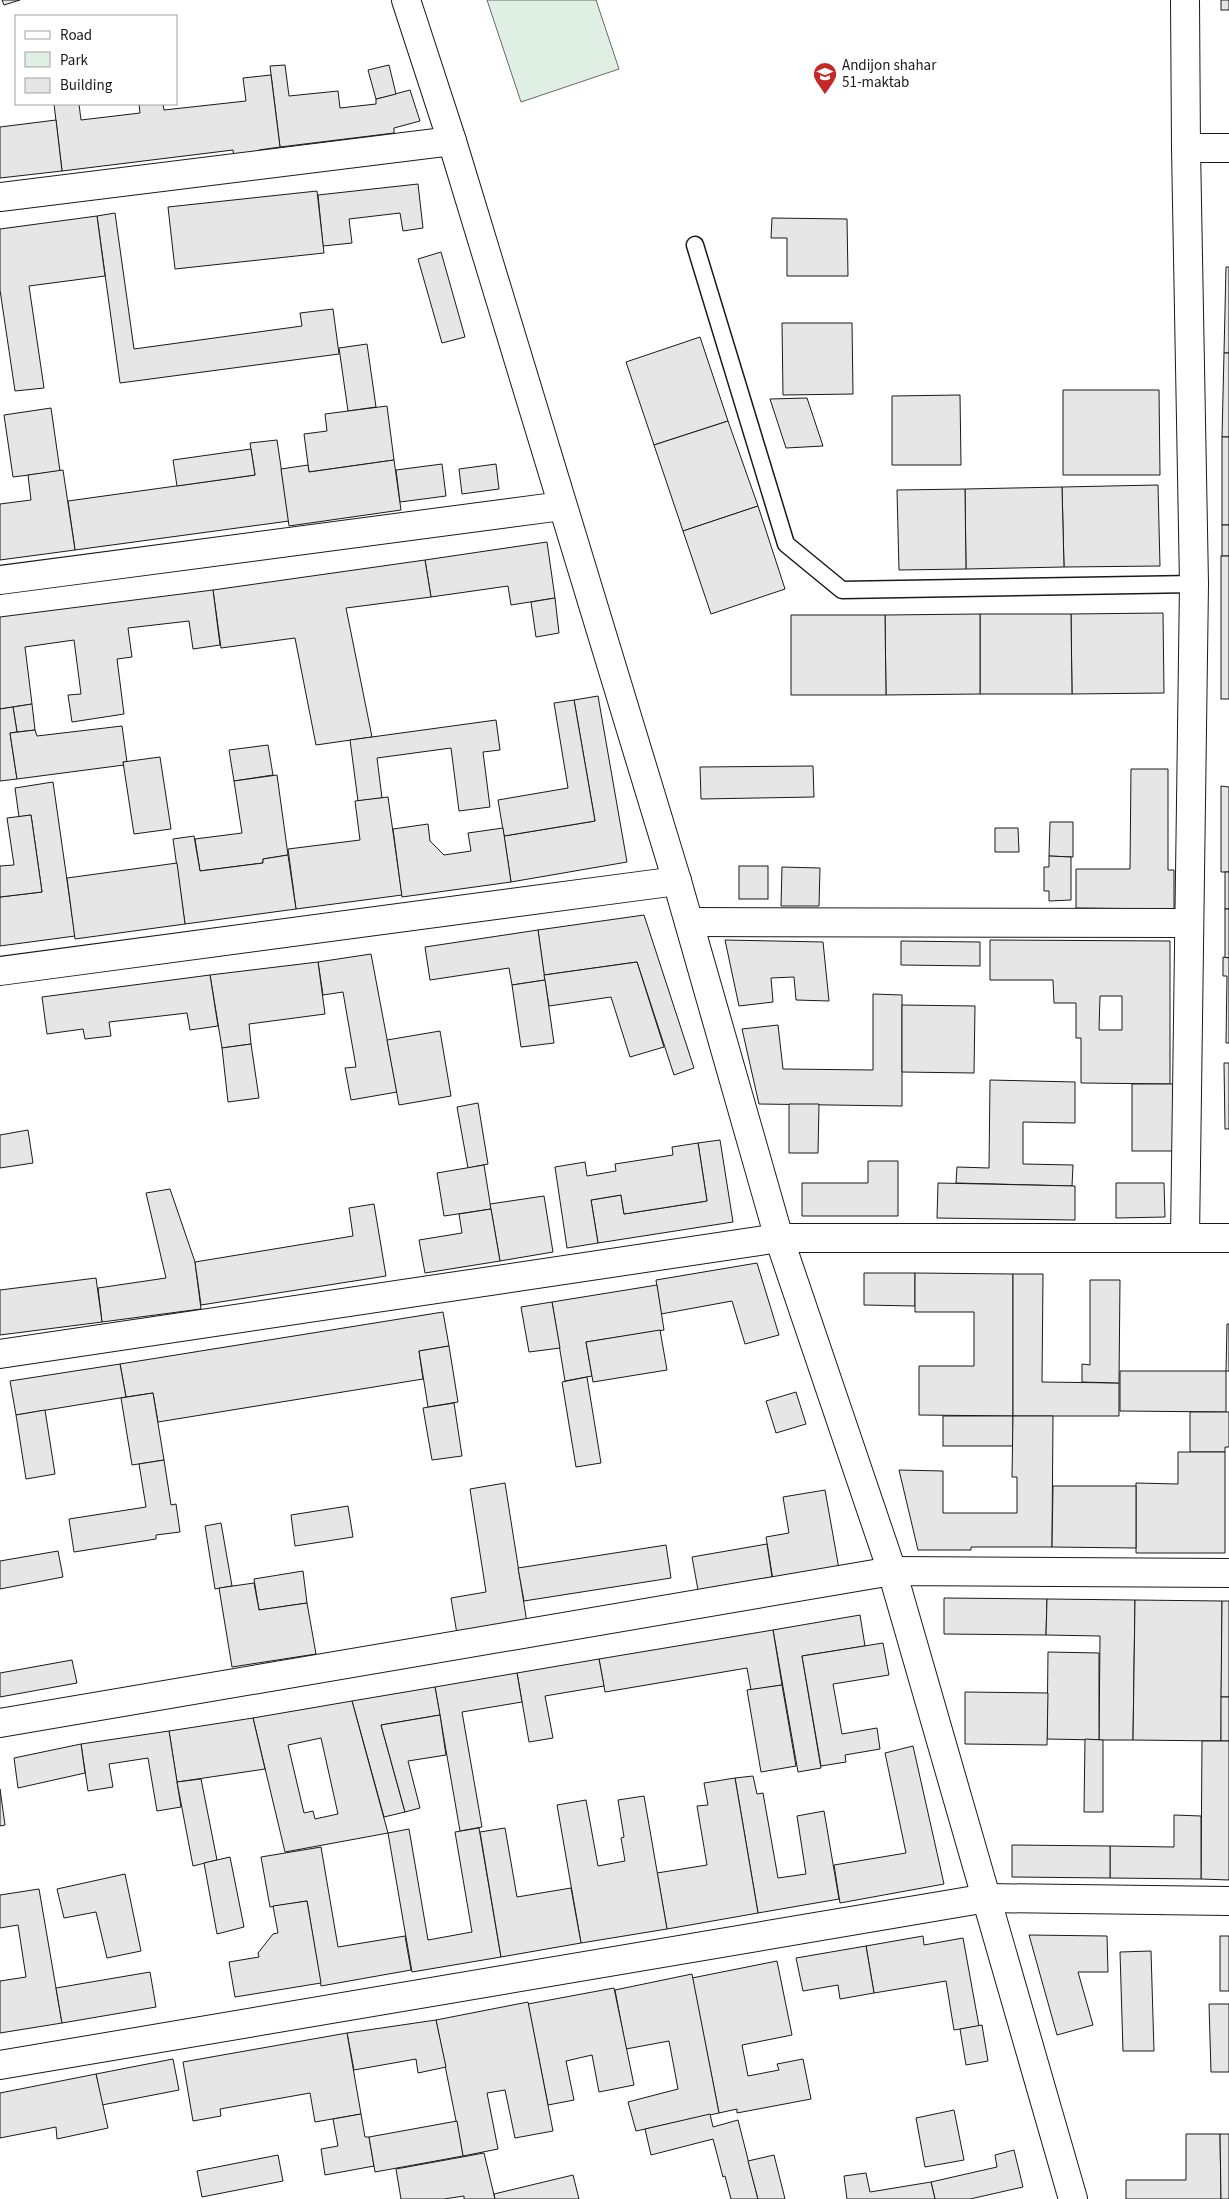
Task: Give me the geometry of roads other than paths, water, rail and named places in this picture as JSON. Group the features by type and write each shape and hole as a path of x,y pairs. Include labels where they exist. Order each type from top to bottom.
{"street":[{"path":"406,0 452,140 677,881 779,1238 892,1571 1072,2199"},
{"path":"1185,0 1194,584 1185,1238"},
{"path":"0,197 452,140"},
{"path":"1186,148 1229,148"},
{"path":"0,580 562,506"},
{"path":"0,972 677,881"},
{"path":"689,922 1188,924"},
{"path":"0,1354 779,1238 1229,1238"},
{"path":"0,1723 892,1571 1229,1573"},
{"path":"0,2065 987,1898 1229,1900"}],"lane":[{"path":"695,245 786,544 842,590 1194,584"}],"place":[{"name":"Andijon shahar 51-maktab","path":"825,95"}]}
